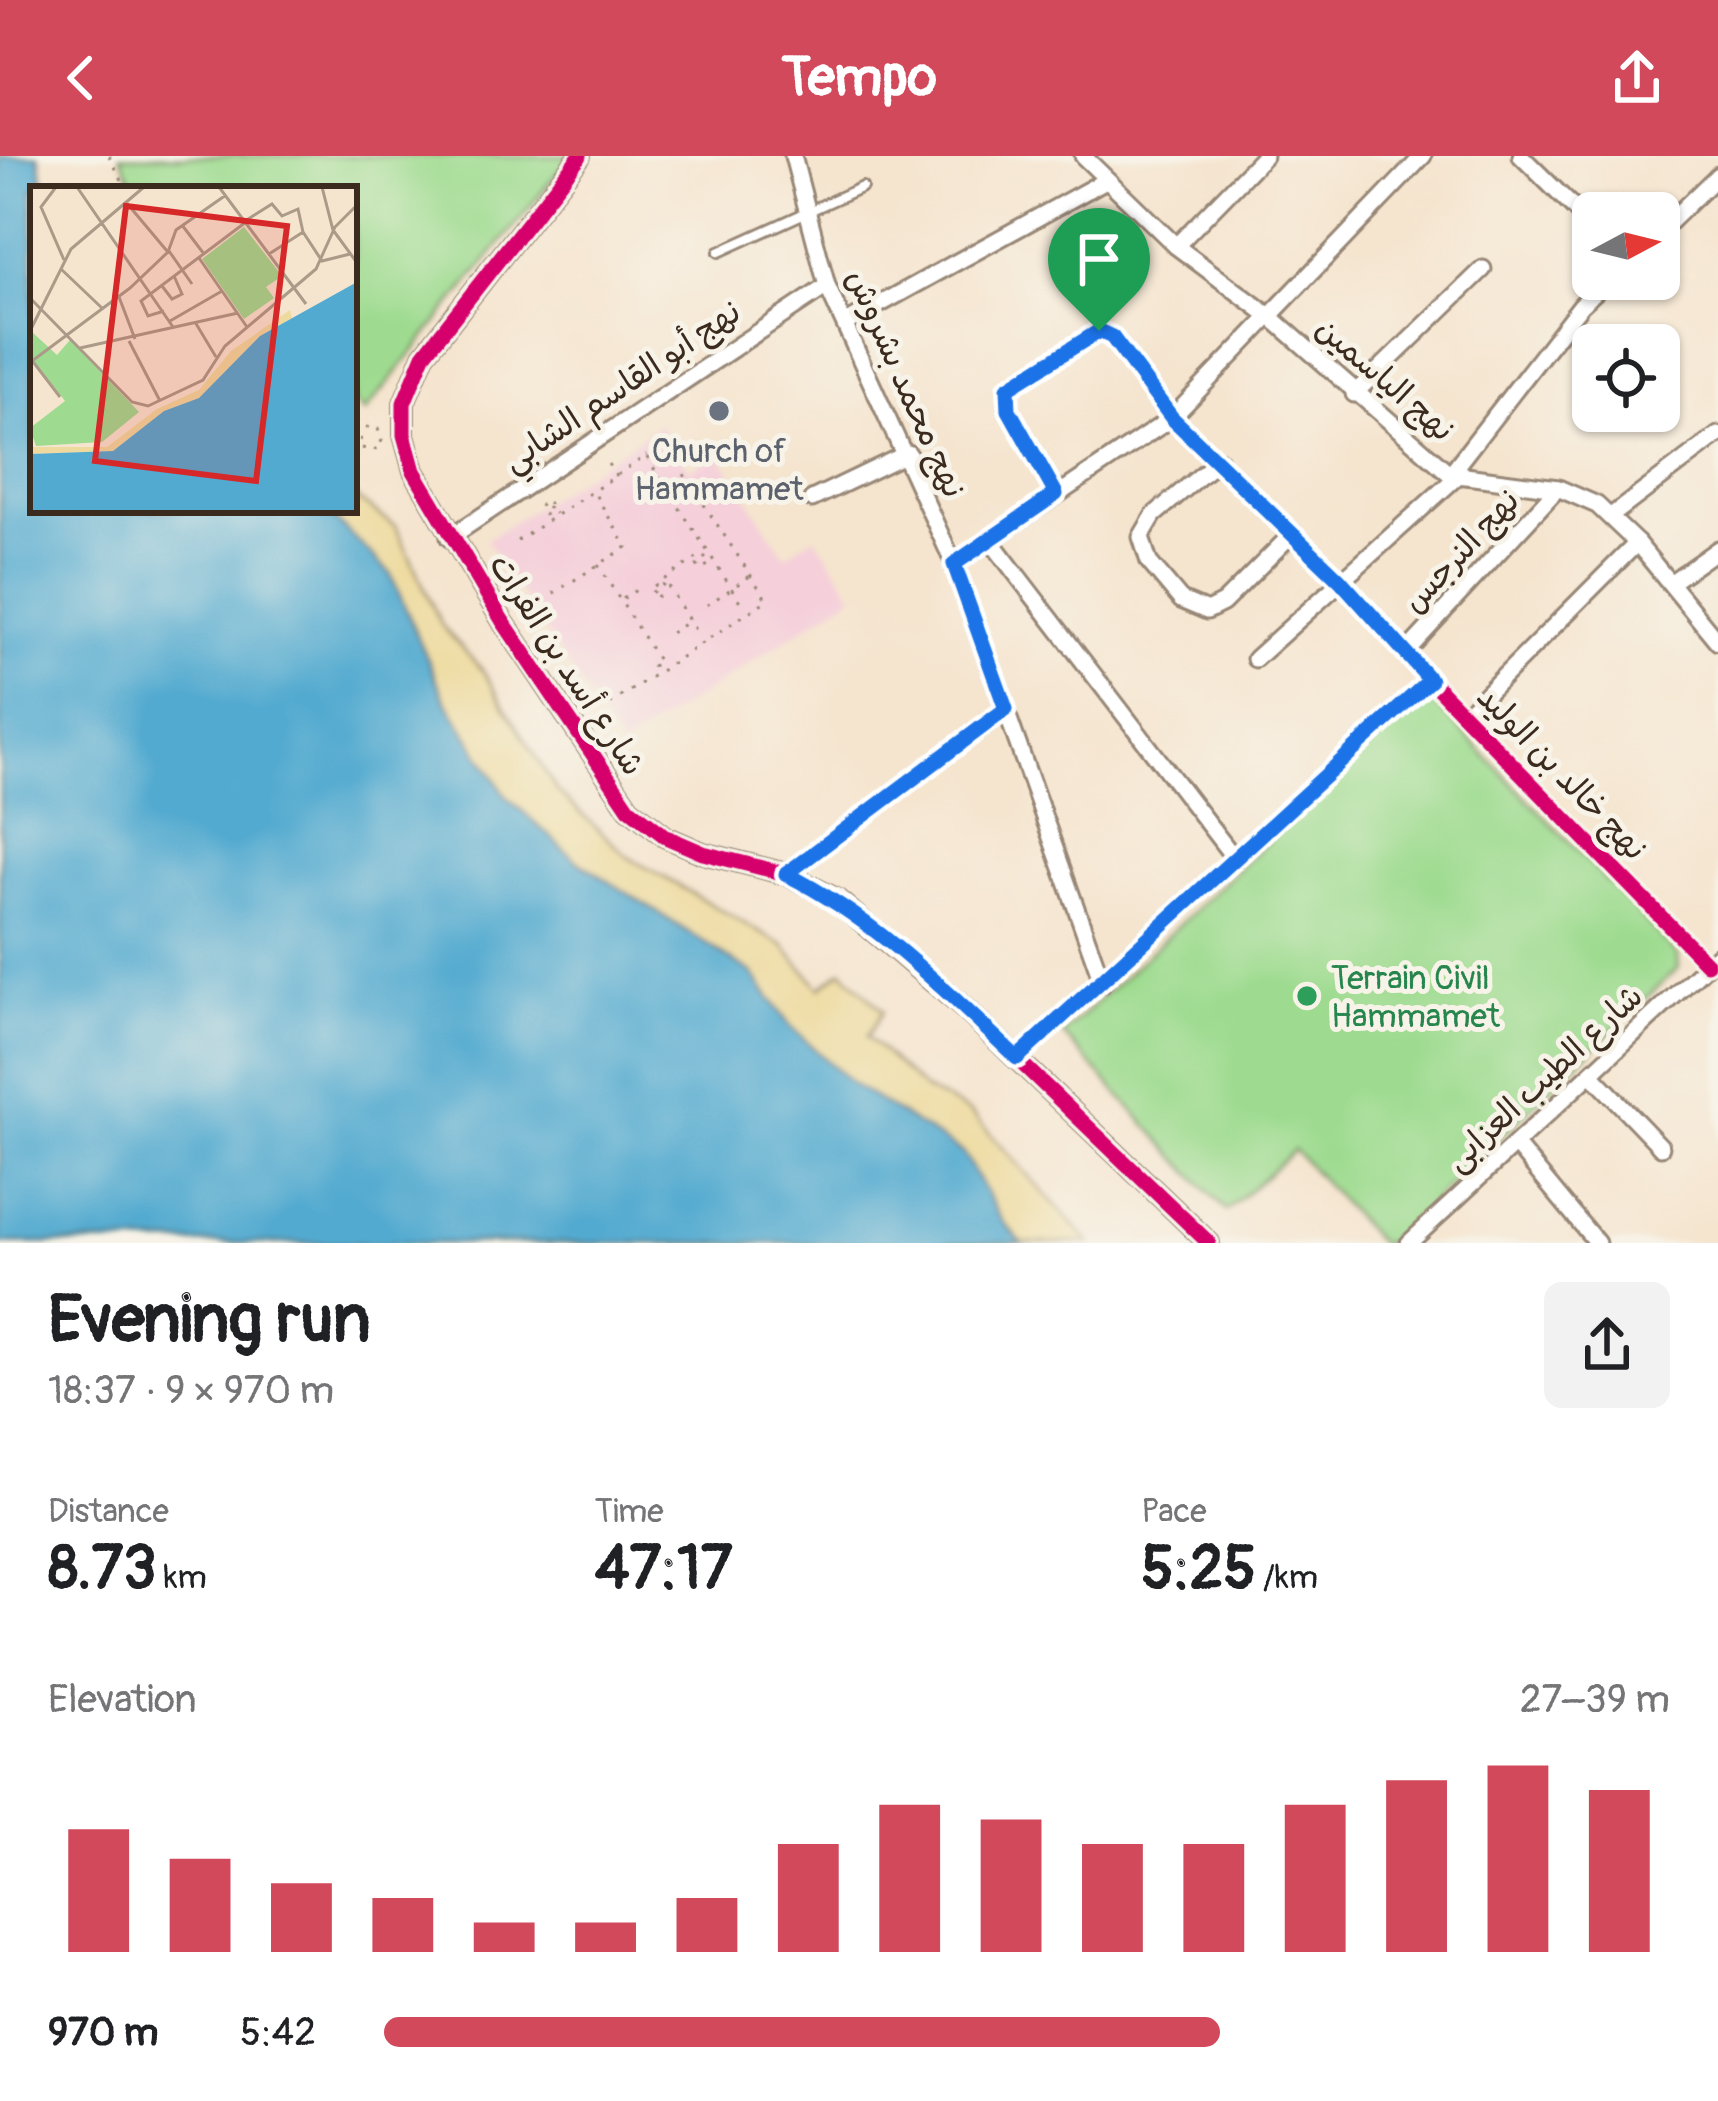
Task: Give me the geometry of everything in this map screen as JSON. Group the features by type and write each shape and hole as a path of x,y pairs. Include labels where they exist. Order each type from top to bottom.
{"street":[{"name":"شارع أسد بن الفرات","path":"580,156 424,355 410,381 403,424 407,453 449,538 596,766 629,808 666,837 703,853 786,874 836,899 874,927 1209,1243"},
{"name":"نهج محمد بشروش","path":"793,156 827,286 908,453 954,564 1102,984"},
{"name":"نهج الياسمين","path":"1084,156 1176,246 1272,318 1354,394 1456,474 1558,488 1611,516 1718,642"},
{"path":"1176,246 1264,156"},
{"path":"954,564 1172,418 1423,156"},
{"path":"1521,156 1572,206"},
{"path":"1680,212 1718,175"},
{"path":"846,323 1106,180"},
{"path":"1354,394 1483,269"},
{"name":"نهج أبو القاسم الشابي","path":"449,538 827,286"},
{"path":"1255,659 1456,474 1585,300"},
{"name":"نهج خالد بن الوليد","path":"1056,494 1009,410 1012,381 1099,331 1112,337 1172,418 1293,533 1430,680 1714,960"},
{"path":"1611,516 1718,435"},
{"path":"812,499 908,453"},
{"path":"1219,460 1154,515 1141,537 1149,562 1181,600 1198,610 1216,608 1293,533"},
{"name":"نهج النرجس","path":"1406,652 1558,488"},
{"path":"990,540 1235,859"},
{"path":"1466,714 1637,543"},
{"path":"1670,583 1718,549"},
{"path":"1017,1058 1430,680"},
{"path":"786,874 1006,709"},
{"name":"شارع الطيب العزابى","path":"1408,1243 1714,960"},
{"path":"1592,1074 1661,1147"},
{"path":"1514,1144 1597,1243"}],"lane":[{"path":"719,252 807,208 862,187"}],"path":[{"path":"110,156 125,186"},
{"path":"357,427 378,429 382,440 378,450 360,448 361,430"},
{"path":"517,541 664,444 767,600 610,704"},
{"path":"646,456 741,603"},
{"path":"608,464 616,476"},
{"path":"663,487 651,496 654,502 669,492"},
{"path":"533,605 627,547 593,491"},
{"path":"548,502 556,515"},
{"path":"654,586 705,555 697,565 700,570 714,561"},
{"path":"598,565 658,662 652,666 657,673"},
{"path":"707,605 751,576"},
{"path":"666,587 697,633"},
{"path":"620,601 637,590"},
{"path":"670,633 689,621"}],"shaded area":[{"path":"660,425 690,470 718,453 785,556 815,536 854,595 621,747 486,540"}],"green space":[{"path":"120,156 571,156 365,412 357,405 357,186 135,186"},
{"path":"1432,700 1678,955 1679,967 1389,1243 1379,1243 1294,1150 1226,1211 1063,1034 1417,701"}],"sand":[{"path":"357,499 396,527 442,626 483,671 557,791 628,857 784,946 820,988 842,970 883,1011 867,1037 925,1090 971,1113 1090,1243 1022,1243 1001,1219 963,1153 852,1084 790,1026 752,973 576,860 507,797 445,699 390,573 328,513 357,513"}],"water":[{"path":"0,156 39,156 44,186 30,186 30,513 328,513 390,573 445,699 507,797 576,860 752,973 790,1026 852,1084 963,1153 1001,1219 1022,1243 0,1243"}],"cycle path":[{"path":"580,156 424,355 404,403 404,435 414,471 502,620 629,808 666,837 703,853 786,874 836,899 965,1009 1209,1243"},
{"path":"1056,494 1009,410 1008,388 1099,331 1117,344 1172,418 1340,580 1430,680 1707,964"}],"place":[{"name":"Church of Hammamet","path":"719,411"},
{"name":"Terrain Civil Hammamet","path":"1307,996"}],"route":[{"path":"1099,331 1112,337 1172,418 1340,580 1430,680 1017,1058 874,927 836,899 786,874 1006,709 954,564 1056,494 1009,410 1008,388 1012,381 1099,331"}]}
